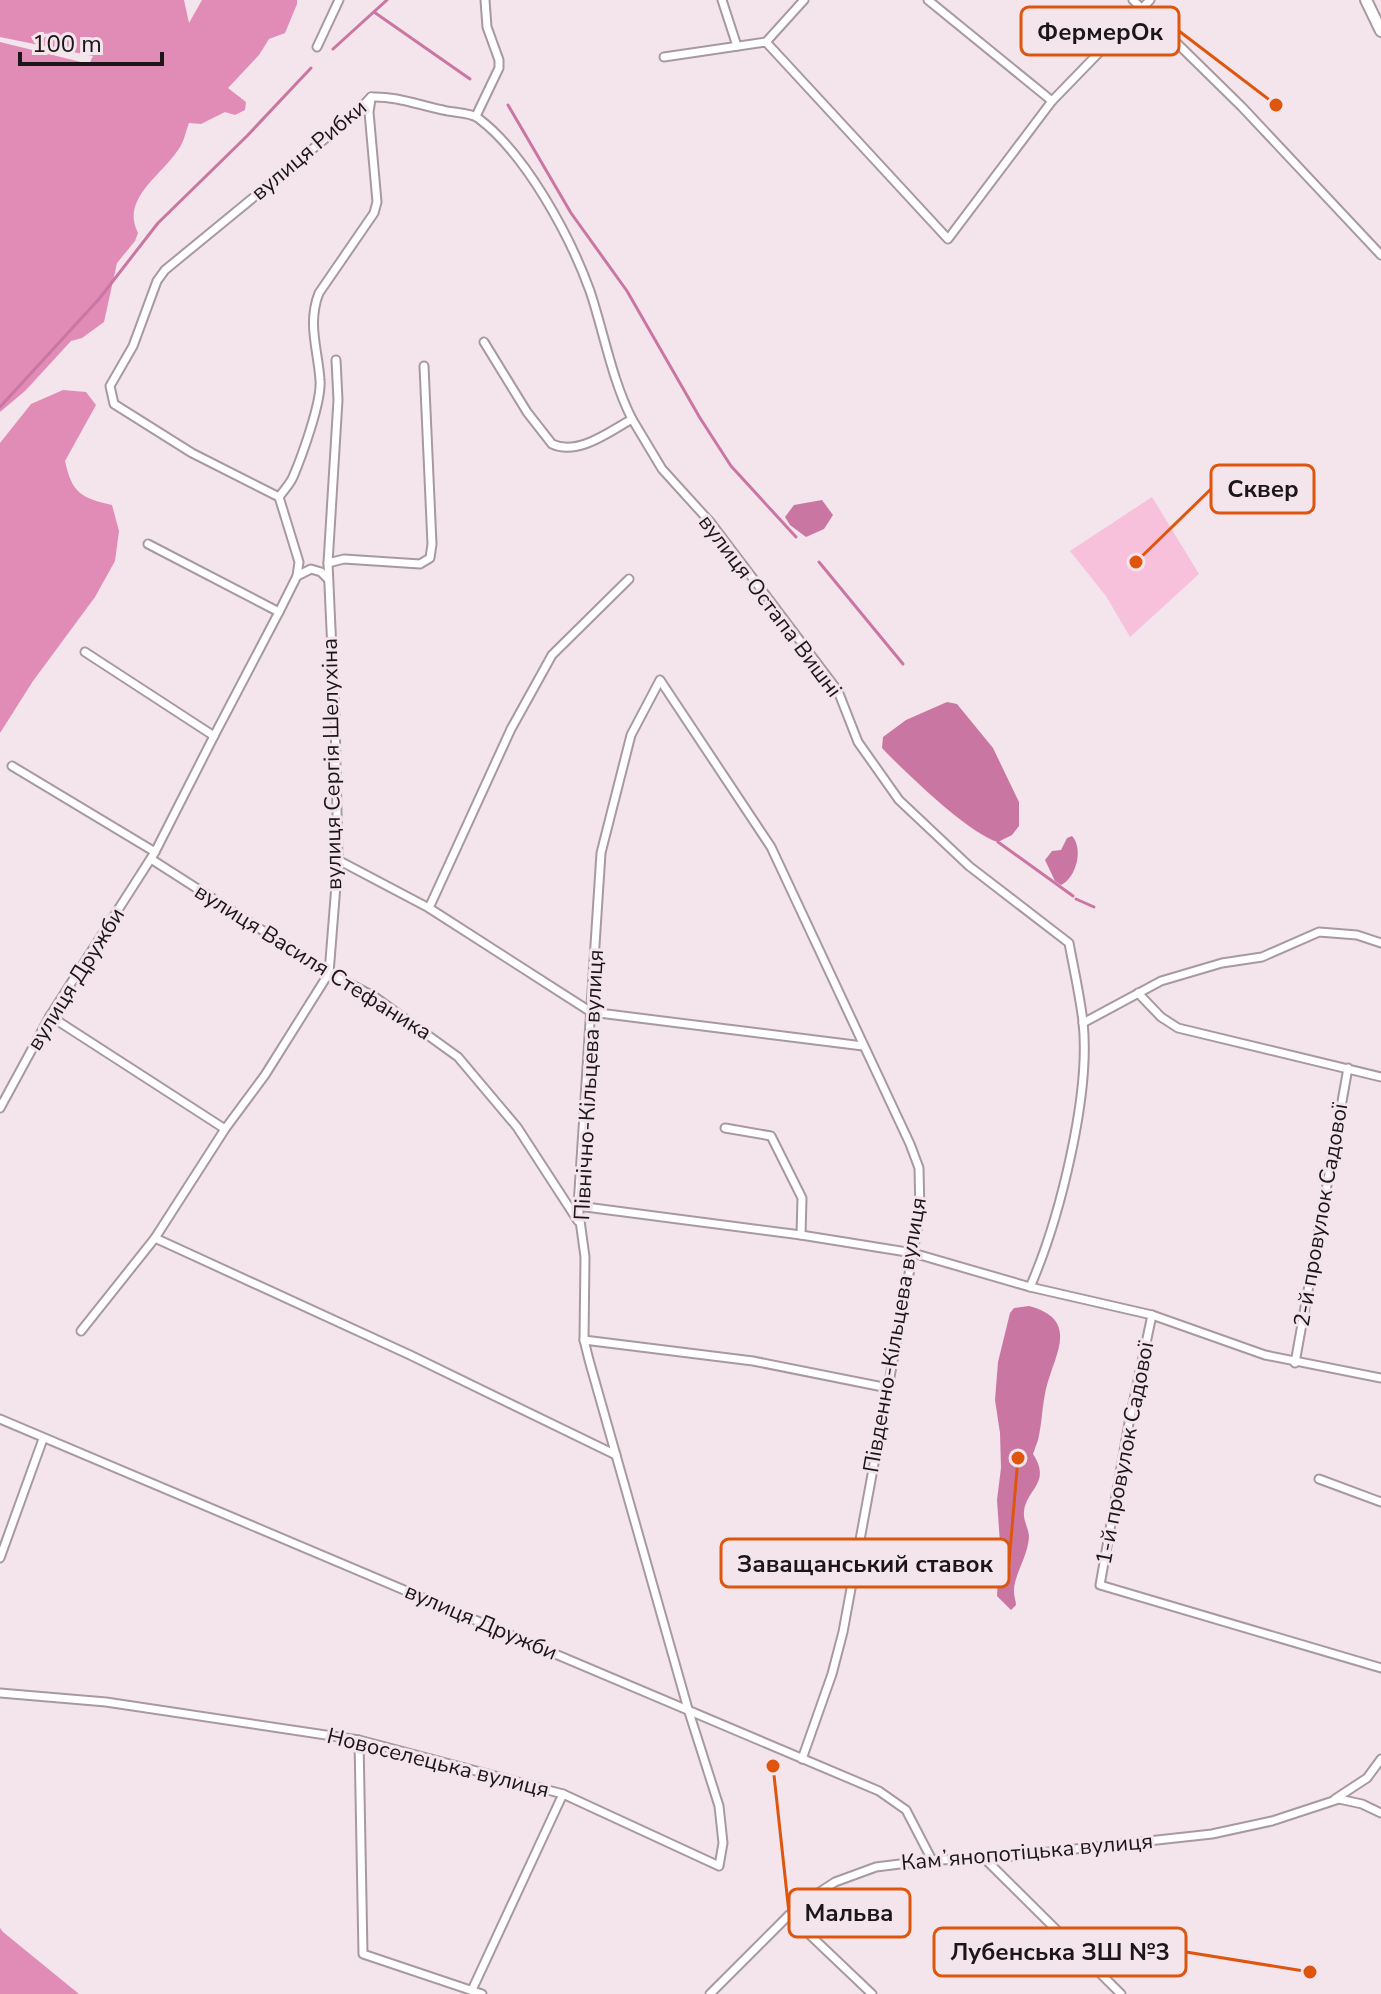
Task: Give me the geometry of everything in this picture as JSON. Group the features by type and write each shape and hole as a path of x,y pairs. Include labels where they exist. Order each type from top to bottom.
{"main road":[{"path":"1366,0 1381,31"}],"street":[{"path":"317,47 339,0"},
{"path":"371,97 408,100 476,116 499,68 487,27 485,0"},
{"path":"722,0 737,46"},
{"path":"664,57 766,42 804,0"},
{"path":"928,0 1052,101"},
{"path":"1133,0 1242,107 1381,255"},
{"path":"766,42 948,239 1052,101 1150,0"},
{"name":"вулиця Рибки","path":"371,97 369,112 377,202 374,213 314,304 313,332 321,383 292,479 279,497 192,453 114,404 110,386 133,346 157,281 165,270 354,115 371,97"},
{"name":"вулиця Остапа Вишні","path":"476,116 509,150 562,227 589,291 632,419 662,469 711,523 838,691 858,742 899,800 969,866 1069,943 1083,1023 1079,1097 1049,1236 1030,1287"},
{"path":"484,342 527,412 557,447 578,446 632,419"},
{"name":"вулиця Сергія Шелухіна","path":"81,1331 155,1238 225,1129 265,1075 329,973 338,860 328,579 338,400 336,360"},
{"path":"328,563 344,559 420,564 430,558 432,544 424,366"},
{"path":"279,497 298,555 297,576 311,569 321,572 328,579"},
{"path":"148,544 279,612"},
{"name":"вулиця Дружби","path":"0,1108 50,1016 153,856 297,576"},
{"path":"429,908 511,729 552,655 629,579"},
{"path":"85,652 214,736"},
{"name":"Північно-Кільцева вулиця","path":"660,680 631,735 601,853 578,1206 585,1257 584,1340 688,1709 719,1806 723,1835 719,1866"},
{"name":"Південно-Кільцева вулиця","path":"660,680 771,847 919,1168 920,1214 843,1632 832,1674 802,1759"},
{"path":"12,766 153,856"},
{"name":"вулиця Василя Стефаника","path":"153,856 329,973 375,997 458,1057 517,1127 581,1226"},
{"path":"338,860 429,908 591,1012 863,1046"},
{"path":"1083,1023 1161,981 1196,970 1262,957 1319,932 1357,935 1381,943"},
{"path":"1138,993 1161,1017 1178,1028 1381,1077"},
{"path":"50,1016 225,1129"},
{"name":"2-й провулок Садової","path":"1295,1363 1348,1068"},
{"path":"725,1128 771,1136 802,1198 801,1235"},
{"path":"578,1206 913,1253 1030,1287 1152,1315"},
{"path":"155,1238 410,1355 616,1455"},
{"name":"1-й провулок Садової","path":"1381,1378 1295,1363 1245,1349 1152,1315 1100,1585 1381,1668"},
{"path":"584,1340 753,1361 888,1388"},
{"name":"вулиця Дружби","path":"0,1419 879,1791 899,1803 913,1820 932,1860"},
{"path":"0,1558 43,1439"},
{"path":"1319,1479 1381,1502"},
{"name":"Новоселецька вулиця","path":"0,1693 106,1702 359,1740 563,1794 719,1866"},
{"path":"359,1740 363,1954 482,1994"},
{"path":"1332,1801 1367,1778 1381,1759"},
{"path":"472,1990 563,1794"},
{"name":"Камʼянопотіцька вулиця","path":"710,1994 789,1915 835,1882 876,1867 932,1860 985,1859 1212,1834 1272,1821 1332,1801 1350,1800 1381,1813"},
{"path":"985,1859 1121,1994"},
{"path":"789,1915 872,1994"}],"shaded area":[{"path":"0,0 184,0 189,23 202,0 297,0 297,4 285,33 269,39 259,55 228,88 246,102 245,110 235,115 225,112 201,124 189,123 180,147 139,198 134,220 138,233 117,263 104,322 82,338 71,341 25,391 0,412 0,42 89,64 93,56 0,37"},
{"path":"63,390 86,392 96,405 65,461 71,481 80,493 112,505 119,531 115,561 95,597 33,681 0,733 0,443 31,404"},
{"path":"1152,497 1199,574 1130,637 1106,596 1070,551"},
{"path":"822,500 833,515 824,529 806,537 785,517 794,505"},
{"path":"947,702 957,704 993,748 1019,802 1019,826 1012,835 998,842 971,828 882,748 883,737 906,720"},
{"path":"1072,836 1076,842 1077,863 1071,876 1061,885 1055,881 1045,860 1052,851 1061,850 1067,838"},
{"path":"1029,1306 1055,1320 1060,1340 1033,1454 1040,1472 1024,1512 1029,1537 1014,1586 1016,1605 1011,1610 997,1596 1000,1543 997,1500 1001,1468 995,1400 998,1362 1010,1313 1014,1308"},
{"path":"0,1928 3,1932 79,1994 0,1994"}],"waterway":[{"path":"333,49 387,0"},
{"path":"374,12 470,79"},
{"path":"0,407 99,299 158,223 311,68"},
{"path":"508,105 571,213 627,291 731,466 796,537"},
{"path":"819,562 903,664"},
{"path":"998,842 1073,896"},
{"path":"1076,899 1094,907"}],"place":[{"name":"ФермерОк","path":"1276,105"},
{"name":"Сквер","path":"1136,562"},
{"name":"Заващанський ставок","path":"1018,1458"},
{"name":"Мальва","path":"773,1766"},
{"name":"Лубенська ЗШ №3","path":"1310,1972"}]}
